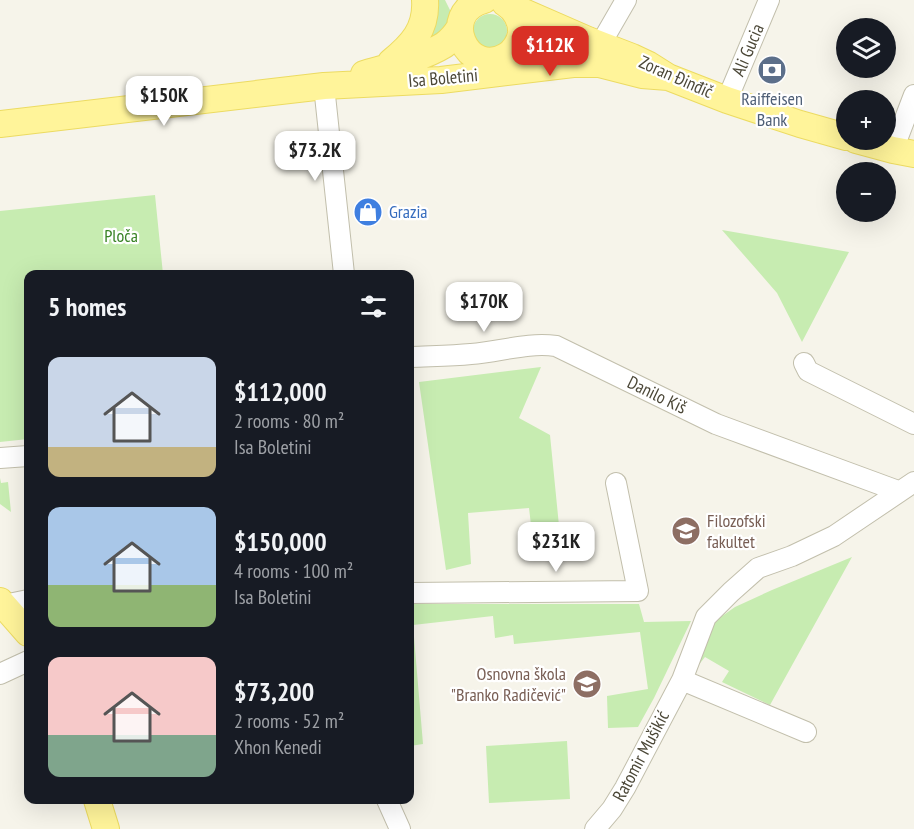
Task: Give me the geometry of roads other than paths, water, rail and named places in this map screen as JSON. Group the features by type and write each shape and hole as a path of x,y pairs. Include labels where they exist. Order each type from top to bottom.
{"main road":[{"path":"385,75 421,29 424,0"},
{"path":"484,0 459,15 460,37 464,46 479,59 496,59 512,51 518,43 521,33 520,23 516,14 501,2"},
{"path":"501,2 599,54"},
{"name":"Isa Boletini","path":"385,75 412,59 445,44 455,36 459,15"},
{"path":"385,75 474,60 522,55 575,57 599,54"},
{"name":"Isa Boletini","path":"0,124 324,86 385,75 441,80 549,66 599,54 642,75 668,77"},
{"name":"Zoran Đinđič","path":"668,77 800,124 836,134"},
{"path":"11,602 24,626"},
{"path":"98,804 106,829"}],"street":[{"path":"599,54 626,0"},
{"name":"Ali Gucia","path":"727,99 769,0"},
{"path":"324,86 344,270"},
{"path":"903,152 914,95"},
{"name":"Danilo Kiš","path":"414,357 472,354 531,345 556,346 716,424 906,486"},
{"path":"804,363 808,371 914,424"},
{"path":"0,458 24,456"},
{"path":"414,593 638,591 616,483"},
{"name":"Ratomir Mušikić","path":"595,829 612,810 625,788 682,680 706,617 758,568 792,556 834,536 906,486"},
{"path":"0,674 24,663"},
{"path":"682,680 806,732"},
{"path":"389,804 399,829"}],"place":[{"name":"Raiffeisen Bank","path":"772,70"},
{"name":"Grazia","path":"368,212"},
{"name":"Filozofski fakultet","path":"686,531"},
{"name":"Osnovna škola \"Branko Radičević\"","path":"587,684"}],"park label":[{"name":"Ploča","path":"121,236"}]}
